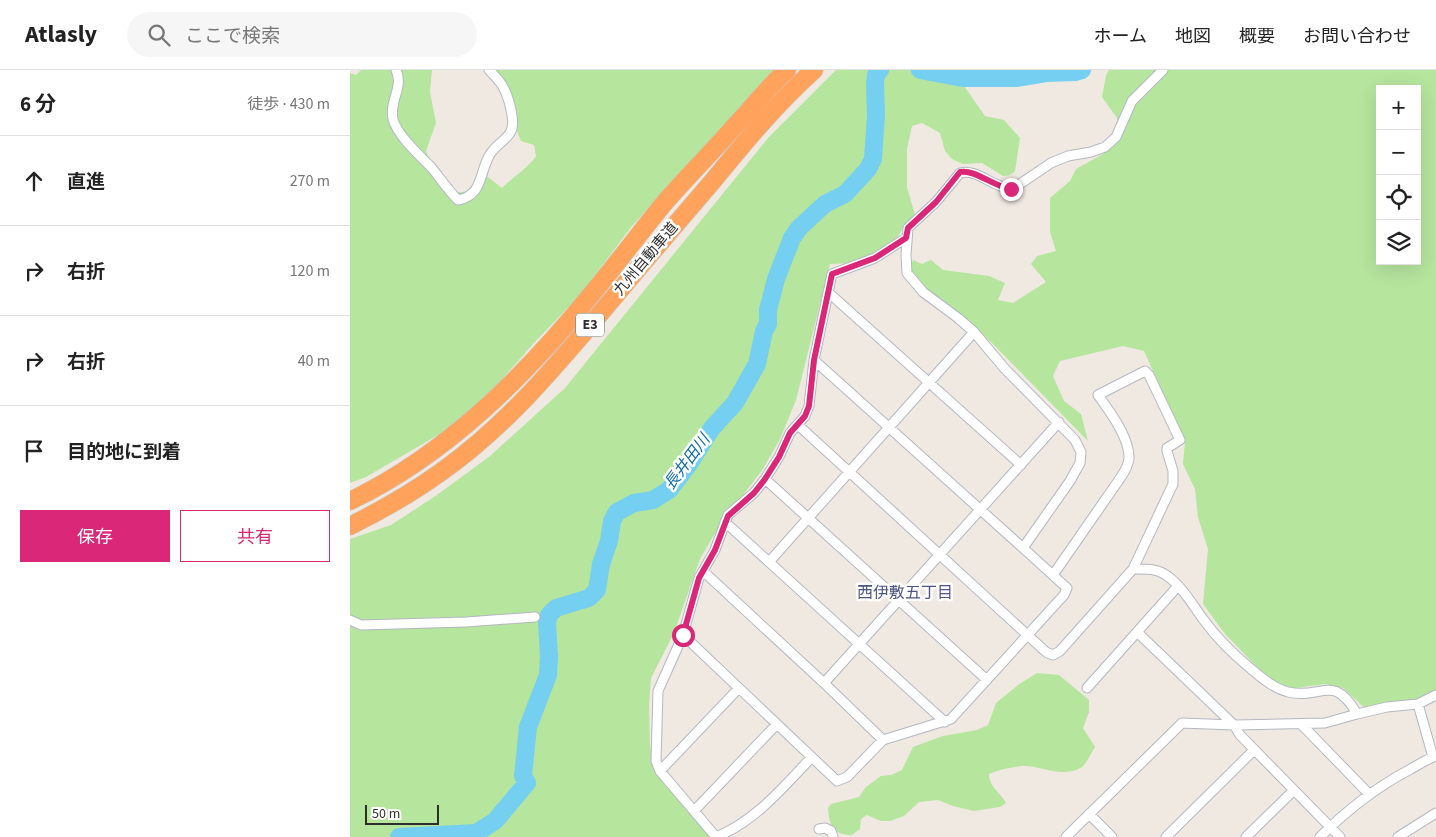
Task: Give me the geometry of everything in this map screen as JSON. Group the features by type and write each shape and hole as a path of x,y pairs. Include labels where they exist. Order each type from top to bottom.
{"highway":[{"name":"九州自動車道","path":"350,526 409,494 443,471 476,445 514,408 570,348 752,134 796,86 814,70"},
{"name":"九州自動車道","path":"350,501 396,477 430,453 461,429 500,394 581,306 668,200 785,72"}],"street":[{"path":"396,70 399,82 392,108 393,120 413,149 458,200 466,199 478,188 489,155 512,131 513,123 507,95 499,81 489,70"},
{"path":"1023,548 1070,481 1080,464 1081,452 1075,440 1059,422 1005,369 974,332 923,292 907,273 906,238 908,228 936,202 960,172 972,173 998,186 1014,188 1051,163 1068,156 1091,152 1105,147 1116,137 1132,101 1163,70"},
{"path":"812,757 764,808 732,830 716,836 660,771 656,761 658,690 683,635 699,578 715,550 728,516 754,493 765,479 779,457 790,433 805,416 809,406 814,360 832,274 875,258 906,238"},
{"path":"829,293 1021,465"},
{"path":"769,562 974,332"},
{"path":"683,635 837,781 847,777 883,740 952,719 1064,595 1067,588 814,360"},
{"path":"798,425 1028,636 1046,652 1053,655 1060,651 1133,569 1173,484 1173,471 1167,451 1168,448 1180,440 1150,375 1145,371 1098,395 1113,416 1128,446 1129,460 1121,477 1053,575"},
{"path":"824,684 1059,422"},
{"path":"765,479 988,680"},
{"path":"725,522 945,722"},
{"path":"1133,569 1152,569 1166,574 1178,586 1220,639 1264,680 1277,688 1290,692 1302,693 1333,690 1346,697 1357,714"},
{"path":"704,572 883,740"},
{"path":"1087,688 1178,586"},
{"path":"350,620 361,625 466,622 536,617"},
{"path":"1137,632 1234,725 1240,735 1254,750 1340,837"},
{"path":"660,771 739,688"},
{"path":"1066,837 1179,725 1185,723 1234,725 1332,722 1387,707 1418,704 1436,695"},
{"path":"1320,837 1369,794 1390,780 1435,756 1418,704"},
{"path":"694,811 777,724"},
{"path":"1300,724 1369,794"},
{"path":"1166,837 1254,750"},
{"path":"1246,837 1294,790"},
{"path":"1398,837 1436,813"},
{"path":"1090,814 1112,837"},
{"path":"819,829 825,828 830,831 833,837"}],"green space":[{"path":"361,70 432,70 430,92 436,123 426,151 441,180 451,189 460,192 469,191 484,174 502,188 529,165 536,156 534,145 521,141 493,70 776,70 632,226 580,295 533,344 469,417 366,477 350,483 350,73 356,75"},
{"path":"836,70 1055,70 955,73 985,116 1004,120 1020,138 1015,171 1010,175 1003,176 982,163 963,164 952,159 945,151 940,133 922,123 912,126 907,149 907,187 915,215 904,226 897,238 887,246 857,263 830,264 796,400 780,439 763,469 718,528 700,559 674,633 651,678 649,706 650,746 653,769 712,837 350,837 350,539 391,525 437,495 490,456 565,388 768,138"},
{"path":"1109,70 1436,70 1436,690 1433,692 1413,701 1365,708 1343,688 1326,684 1288,689 1261,671 1225,634 1203,604 1208,549 1198,517 1195,489 1183,464 1185,442 1144,351 1123,346 1060,361 1053,376 1064,401 1081,414 1088,441 992,343 947,304 926,291 910,270 913,260 922,264 931,260 943,270 989,276 1005,283 998,300 1013,303 1046,282 1031,264 1037,256 1056,251 1050,232 1050,198 1070,181 1076,169 1105,153 1119,135 1117,118 1102,97 1106,75"},
{"path":"1037,673 1059,675 1089,700 1089,712 1083,728 1095,747 1082,767 1067,772 1060,772 1020,766 989,774 991,783 1006,803 1000,807 974,811 938,800 919,802 904,816 890,821 881,821 867,815 861,819 860,829 852,835 840,833 833,828 828,808 831,804 859,797 866,787 881,776 891,775 902,770 913,747 943,736 977,730 988,725 996,703 1018,685"}],"waterway":[{"name":"長井田川","path":"399,837 476,833 495,821 527,783 523,776 528,727 548,675 547,622 549,615 556,608 589,598 597,590 601,564 609,541 612,521 617,512 634,503 653,500 669,490 689,464 712,428 735,403 757,364 764,331 768,324 768,310 776,279 792,238 799,228 825,204 845,194 868,169 873,159 876,115 875,83 876,75 880,70"},
{"name":"長井田川","path":"920,70 963,78 1016,78 1082,70"}],"district":[{"name":"西伊敷五丁目","path":"905,593"}],"route":[{"path":"683,635 695,598 699,578 715,550 728,516 754,493 765,479 779,457 790,433 805,416 809,406 814,360 832,274 875,258 906,238 908,228 936,202 960,172 972,173 998,186 1011,189"}]}
